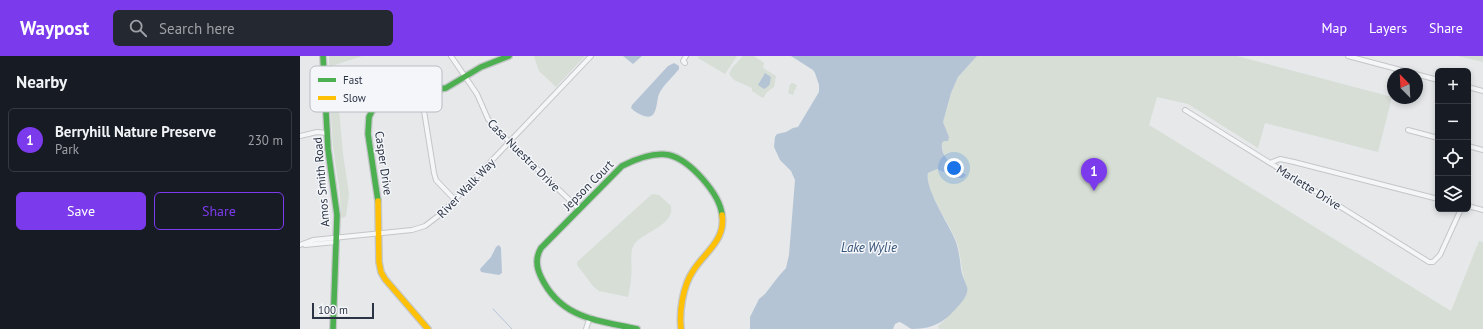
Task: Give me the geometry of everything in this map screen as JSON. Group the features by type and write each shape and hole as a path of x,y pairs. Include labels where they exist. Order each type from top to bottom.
{"street":[{"name":"Amos Smith Road","path":"323,56 324,66"},
{"name":"Casa Nuestra Drive","path":"450,56 479,99 486,117 510,143 579,209"},
{"name":"Casper Drive","path":"442,89 446,88 481,67 509,56"},
{"name":"River Walk Way","path":"300,245 313,240 336,239 412,230 425,226 442,213 455,200 591,56"},
{"path":"685,63 683,61 686,56"},
{"path":"1348,56 1435,79"},
{"path":"1471,89 1483,91"},
{"name":"Marlette Drive","path":"1185,110 1425,260 1433,262 1440,255 1460,212"},
{"name":"Amos Smith Road","path":"326,112 336,205 333,329"},
{"name":"Casper Drive","path":"372,112 368,119 368,130 378,197 379,262 381,272 385,279 428,329"},
{"path":"424,112 436,180 455,200"},
{"path":"1408,130 1435,137"},
{"path":"300,136 317,132 327,133"},
{"path":"1471,147 1483,150"},
{"name":"Jepson Court","path":"637,329 571,312 559,303 538,274 536,257 541,249 622,166 635,160 662,154 676,158 711,187 721,205 723,219 722,228 716,244 688,280 682,307 681,329"},
{"path":"1270,163 1280,159 1435,198"},
{"path":"1471,207 1483,210"},
{"path":"586,329 590,317"}],"shaded area":[{"path":"329,56 362,56 332,66 329,66"},
{"path":"534,56 585,56 556,87 539,71"},
{"path":"699,56 737,56 725,74 698,58"},
{"path":"743,56 754,56 764,63 763,68 776,76 774,87 767,92 763,98 752,91 752,88 734,80 729,74 732,68"},
{"path":"977,56 1237,56 1387,96 1387,104 1390,104 1378,152 1265,123 1258,148 1188,104 1157,97 1149,125 1451,311 1479,241 1483,242 1483,329 939,329 938,326 945,320 967,288 957,243 934,198 928,180 928,173 937,169 945,174 965,174 949,162 942,148 942,143 949,137 943,122 951,93 958,77"},
{"path":"1458,56 1483,56 1483,62"},
{"path":"792,83 797,85 793,95 788,93 790,84"},
{"path":"331,112 339,112 343,154 349,194 346,216 343,218 341,217 340,195 333,146"},
{"path":"652,194 659,195 671,206 671,213 664,223 641,238 634,245 631,254 631,283 628,297 599,291 593,286 577,265 577,262"}],"water":[{"path":"623,56 642,56 633,64"},
{"name":"Lake Wylie","path":"791,56 977,56 958,77 951,93 943,122 949,137 948,141 944,141 942,143 942,149 946,158 966,175 963,178 955,178 937,169 928,173 930,188 956,242 959,252 961,272 967,287 965,298 950,315 937,324 912,329 899,322 895,324 893,329 750,329 750,317 759,299 765,294 786,268 789,255 795,180 791,171 780,160 774,147 775,137 777,134 798,127 819,92 819,85 813,70"},
{"path":"674,63 679,66 679,69 659,94 656,110 652,116 644,116 631,108 632,105 668,66"},
{"path":"765,73 771,77 769,85 764,89 758,85"},
{"path":"499,245 501,248 502,273 499,275 481,272 480,269"}],"waterway":[{"path":"493,309 512,329"}],"traffic: fast":[{"path":"323,56 324,66"},
{"path":"442,89 446,88 481,67 509,56"},
{"path":"326,112 328,149 337,215 333,329"},
{"path":"372,112 369,117 368,134 378,201"},
{"path":"637,329 594,320 570,310 559,302 549,291 538,270 537,259 541,248 622,166 651,155 669,155 686,164 703,179 710,188 716,197 722,215"}],"traffic: slow":[{"path":"378,201 379,262 381,272 385,279 428,329"},
{"path":"681,329 681,307 684,291 693,271 718,239 721,232 722,215"}],"place":[{"name":"Berryhill Nature Preserve","path":"1094,191"}]}
